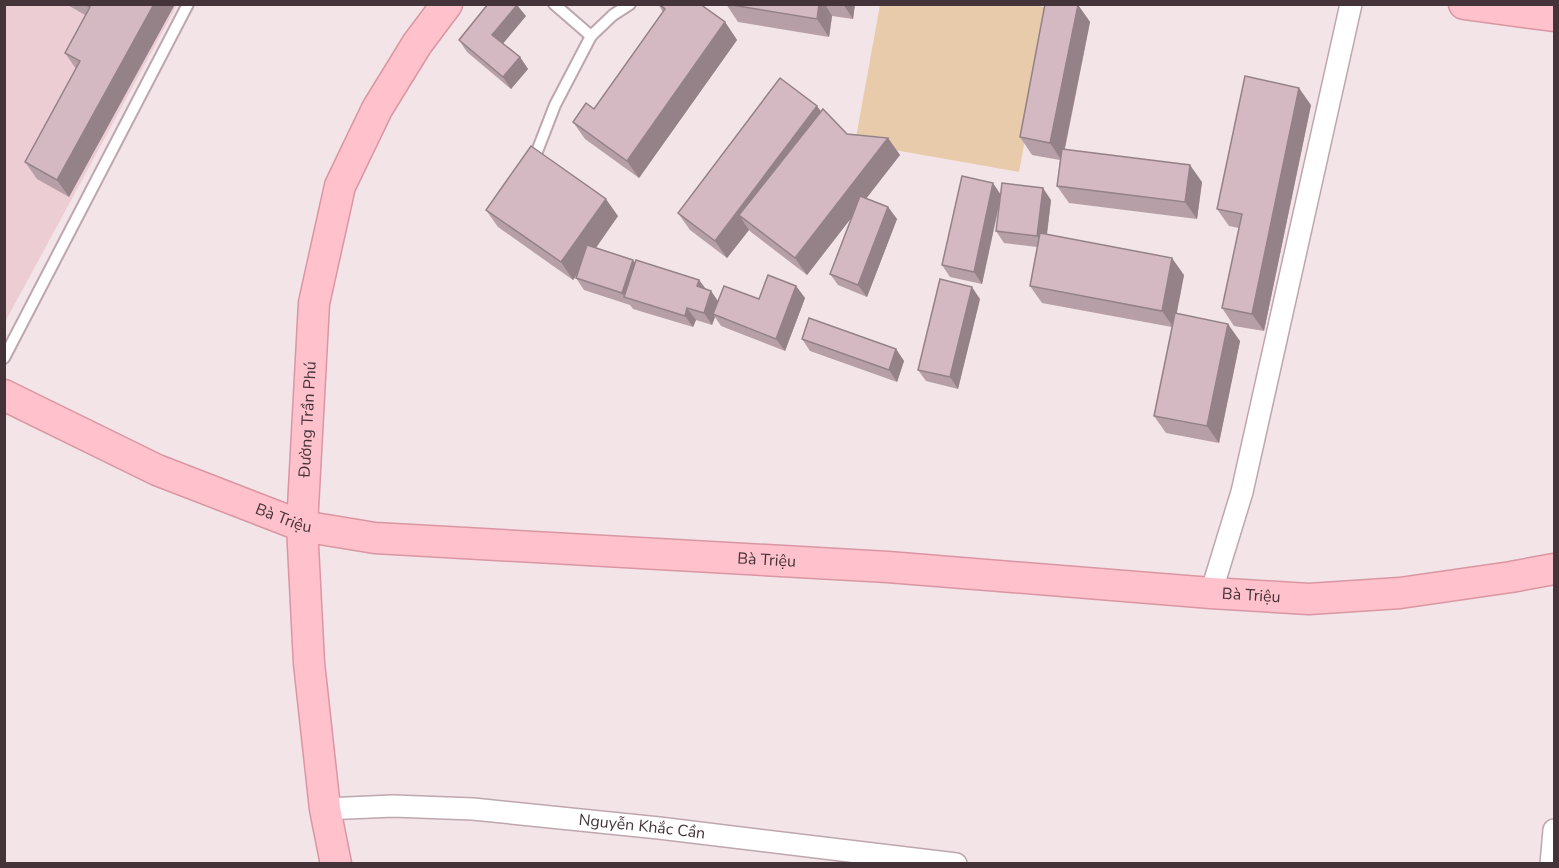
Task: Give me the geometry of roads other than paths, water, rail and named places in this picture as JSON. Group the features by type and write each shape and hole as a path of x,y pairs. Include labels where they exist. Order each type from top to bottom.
{"main road":[{"name":"Đường Trần Phú","path":"336,864 325,809 309,663 302,526 314,303 340,186 377,109 417,44 447,4"},
{"path":"1464,4 1554,16"},
{"name":"Bà Triệu","path":"4,395 158,470 302,526 375,538 888,567 1310,599 1377,594 1489,580 1554,569"}],"street":[{"path":"1211,593 1242,492 1351,4"},
{"name":"Nguyễn Khắc Cần","path":"325,809 393,806 473,809 658,828 957,864"},
{"path":"1551,864 1554,830"}],"lane":[{"path":"4,358 188,4"},
{"path":"554,4 591,36"},
{"path":"536,154 555,105 591,36 613,15 630,4"}]}
